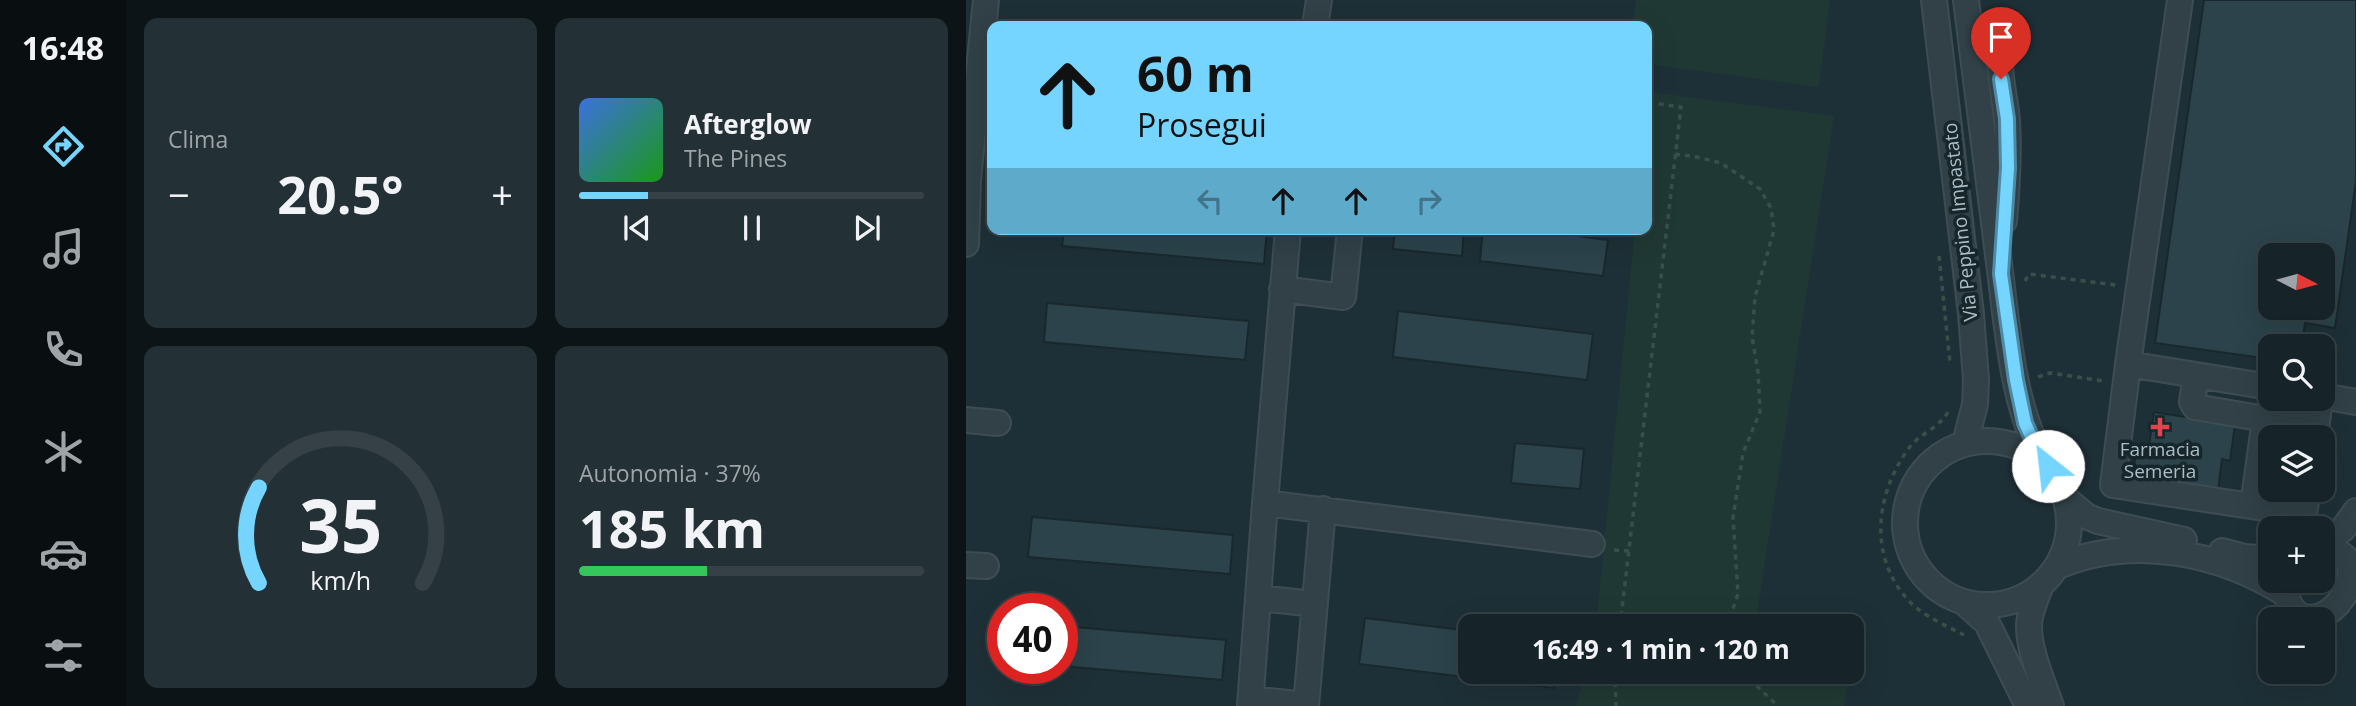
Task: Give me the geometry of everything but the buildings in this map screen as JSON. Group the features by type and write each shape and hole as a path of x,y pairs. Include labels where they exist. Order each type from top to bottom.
{"street":[{"path":"966,244 967,183 987,34 986,0"},
{"path":"1316,21 1319,0"},
{"name":"Via Peppino Impastato","path":"1934,0 1974,354 1975,404 1965,443"},
{"name":"Via Peppino Impastato","path":"1966,0 2016,380 2025,423 2048,466"},
{"path":"2180,0 2113,485 2304,514 2306,502"},
{"path":"2001,274 2008,168 2007,119 2000,65 2003,44 2012,37"},
{"path":"1287,235 1251,702 1306,706 1323,509"},
{"path":"1282,289 1343,297 1349,235"},
{"path":"2128,364 2258,385"},
{"path":"2196,375 2192,402 2195,407 2289,425"},
{"path":"2335,400 2356,402"},
{"path":"2253,506 2265,419"},
{"path":"966,420 998,423"},
{"path":"1987,440 2009,443 2030,452 2048,466 2067,500 2069,534 2058,566 2040,587 2005,604 1985,606 1965,603 1947,596 1931,584 1910,552 1905,523 1910,495 1931,462 1965,443 1987,440"},
{"path":"2067,500 2086,516 2098,521 2258,558"},
{"path":"1265,503 1592,544"},
{"path":"2335,535 2356,511"},
{"path":"2288,593 2292,604 2308,617 2319,619 2339,614 2353,598 2356,589 2351,543 2356,522"},
{"path":"2058,566 2082,556 2110,551 2150,550 2180,552 2224,564 2258,579"},
{"path":"2335,551 2353,568"},
{"path":"2040,587 2029,625 2051,706"},
{"path":"1258,598 1315,604"},
{"path":"1965,603 1987,623 2028,706"}],"path":[{"path":"1621,614 1681,107 1652,103"},
{"path":"1675,154 1721,163 1760,189 1771,208 1774,230 1755,297 1752,337 1758,372 1760,412 1743,453 1733,518 1738,594 1731,614"},
{"path":"1938,246 1950,365"},
{"path":"2025,285 2029,274 2139,288"},
{"path":"1950,408 1947,415 1911,445 1895,468 1884,493 1880,516 1881,547 1893,579 1910,603 1969,640"},
{"path":"1615,684 1616,706"},
{"path":"1755,684 1778,706"}],"green space":[{"path":"1636,0 1830,0 1819,87 1652,65 1652,21 1633,21"},
{"path":"1652,92 1834,116 1757,614 1597,614 1634,235 1652,235"},
{"path":"1582,684 1847,684 1844,706 1576,706"}],"place":[{"name":"Farmacia Semeria","path":"2160,427"}],"route":[{"path":"2001,79 2007,119 2008,168 2001,274 2005,309 2025,423 2048,466"}]}
